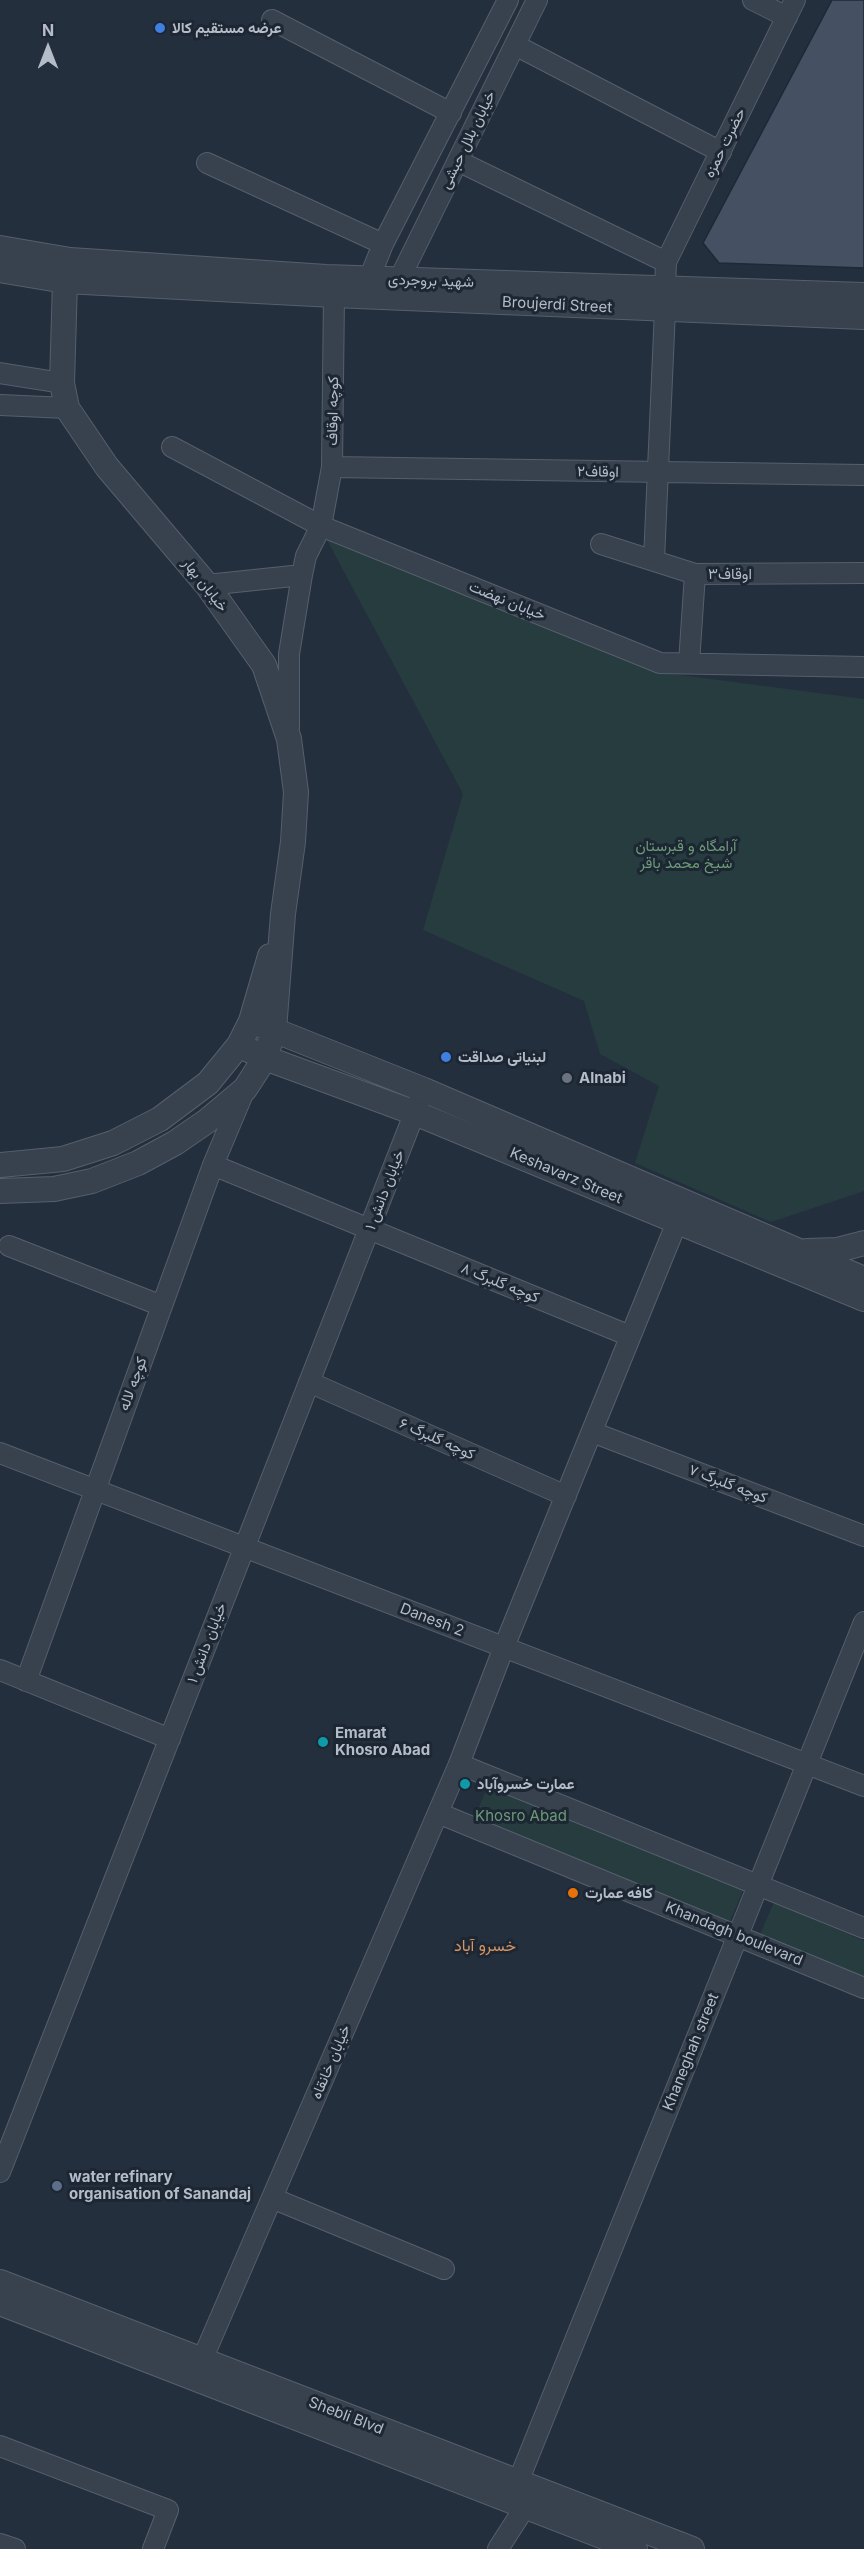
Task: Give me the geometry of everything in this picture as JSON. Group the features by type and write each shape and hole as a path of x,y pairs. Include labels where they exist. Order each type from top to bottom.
{"street":[{"name":"خیابان بلال حبشی","path":"369,279 383,244 508,0"},
{"name":"خیابان بلال حبشی","path":"399,280 537,0"},
{"path":"753,0 791,9"},
{"name":"حضرت حمزه","path":"654,560 666,262 791,9"},
{"path":"272,20 451,113"},
{"path":"515,45 721,152"},
{"path":"458,160 666,262"},
{"path":"207,163 383,244"},
{"name":"شهید بروجردی","path":"0,248 67,270 399,280 665,299 864,295"},
{"name":"Broujerdi Street","path":"0,270 67,270 334,295 665,299 864,317"},
{"name":"خیابان بهار","path":"67,270 62,383 67,408 107,467 207,585 264,665 290,739 296,792 274,1030"},
{"name":"کوچه اوقاف","path":"290,739 289,654 306,556 321,526 332,467 334,295"},
{"path":"0,373 62,383"},
{"path":"0,405 67,408"},
{"name":"خیابان نهضت","path":"172,447 321,526 660,663 864,667"},
{"name":"اوقاف۲","path":"332,467 864,475"},
{"name":"اوقاف۳","path":"601,544 695,574 864,573"},
{"path":"689,663 695,574"},
{"path":"207,585 302,575"},
{"name":"خیابان بهار","path":"250,1022 283,914"},
{"path":"0,1165 63,1159 113,1143 160,1119 208,1083 239,1045 250,1022"},
{"name":"Keshavarz Street","path":"250,1022 424,1090 864,1279"},
{"path":"0,1191 54,1189 92,1181 138,1163 174,1143 207,1121 245,1089 265,1058 274,1030"},
{"name":"Keshavarz Street","path":"239,1045 265,1058 415,1113 864,1299"},
{"name":"کوچه لاله","path":"26,1681 213,1165 245,1089"},
{"name":"خیابان دانش ۱","path":"0,2172 424,1090"},
{"name":"کوچه گلبرگ ۸","path":"213,1165 630,1336"},
{"name":"خیابان خانقاه","path":"202,2360 459,1764 504,1647 677,1222"},
{"path":"798,1251 837,1250 864,1242"},
{"path":"9,1246 162,1306"},
{"path":"837,1250 864,1268"},
{"name":"کوچه گلبرگ ۶","path":"309,1382 566,1496"},
{"name":"کوچه گلبرگ ۷","path":"592,1432 864,1536"},
{"name":"Danesh 2","path":"0,1453 864,1786"},
{"name":"Khaneghah street","path":"518,2482 864,1622"},
{"path":"0,1670 170,1739"},
{"path":"459,1764 864,1928"},
{"name":"Khandagh boulevard","path":"438,1813 864,1988"},
{"path":"272,2198 444,2269"},
{"name":"Shebli Blvd","path":"0,2282 692,2549"},
{"name":"Shebli Blvd","path":"0,2303 635,2549"},
{"path":"0,2446 168,2510 153,2549"},
{"path":"498,2549 525,2507"},
{"path":"0,2544 15,2549"}],"green space":[{"name":"آرامگاه و قبرستان شیخ محمد باقر","path":"327,540 657,672 864,699 864,1191 771,1222 635,1163 659,1086 600,1054 584,1001 423,930 463,794"},
{"name":"Khosro Abad","path":"490,1781 744,1888 728,1926 474,1819"},
{"path":"774,1902 864,1941 864,1985 758,1939"}],"building":[{"path":"832,0 864,0 864,268 719,263 703,243"}],"place":[{"name":"عرضه مستقیم کالا","path":"160,28"},
{"name":"لبنیاتی ‌صداقت","path":"446,1057"},
{"name":"Alnabi","path":"567,1078"},
{"name":"Emarat Khosro Abad","path":"323,1742"},
{"name":"عمارت خسروآباد","path":"465,1784"},
{"name":"کافه عمارت","path":"573,1893"},
{"name":"water refinary organisation of Sanandaj","path":"57,2186"}],"district":[{"name":"خسرو آباد","path":"485,1946"}]}
